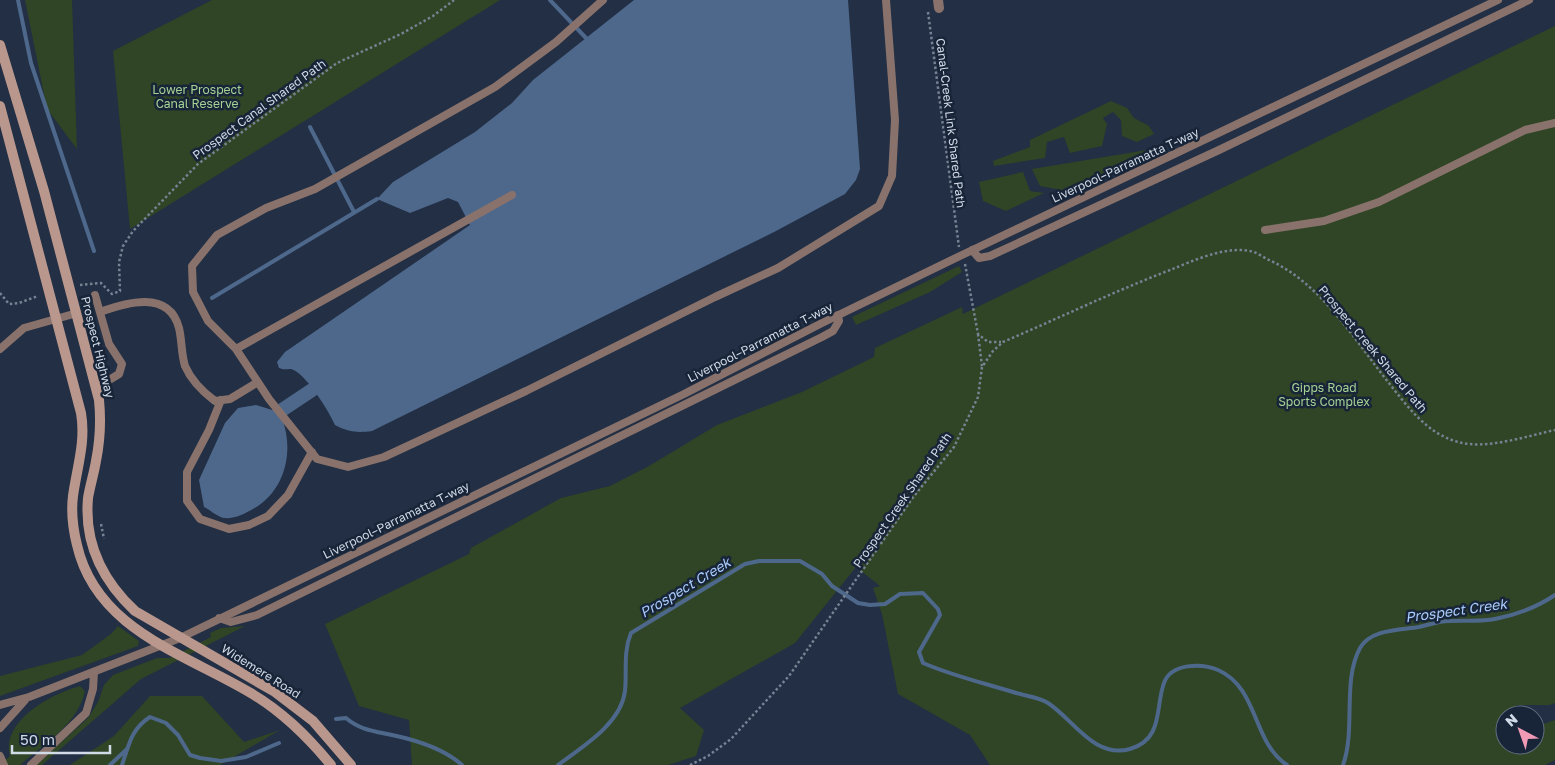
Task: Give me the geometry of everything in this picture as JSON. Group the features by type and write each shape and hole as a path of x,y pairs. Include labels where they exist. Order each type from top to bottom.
{"main road":[{"name":"Prospect Highway","path":"0,45 44,191 96,388 100,411 100,434 88,500 88,525 96,556 104,574 127,603 148,620 195,646"},
{"path":"0,106 83,422 83,449 73,506 74,525 80,555 90,580 106,604 121,619 162,646"},
{"name":"Widemere Road","path":"162,646 250,693 284,716 308,737 331,765"},
{"name":"Widemere Road","path":"195,646 229,664 294,706 313,721 351,765"}],"lane":[{"path":"603,0 556,42 495,87 314,189 266,208 217,234 192,266 193,292 208,321 236,349 258,382 317,459 348,467 384,457 526,391 714,297 778,268 879,206 892,176 895,120 886,0"},
{"name":"Liverpool–Parramatta T-way","path":"0,705 94,672 180,638 684,394 838,315 972,250 1498,0"},
{"path":"972,250 979,258 990,256 1219,150 1529,0"},
{"path":"1265,230 1324,221 1379,202 1525,130 1555,123"},
{"path":"236,349 512,195"},
{"path":"95,295 109,344 122,364 119,374 108,383 96,388"},
{"path":"100,312 144,300 162,307 173,315 179,327 186,368 203,392 215,400 230,398 258,382"},
{"path":"0,349 17,332 24,328 77,313"},
{"path":"220,618 231,622 258,615 522,486 822,337 835,328 840,321 838,315"},
{"path":"221,400 209,430 187,472 187,500 200,519 229,529 249,525 268,516 288,495 312,452"},
{"path":"31,765 86,713 93,689 94,672"},
{"name":"Liverpool–Parramatta T-way","path":"0,728 29,696"}],"path":[{"name":"Prospect Canal Shared Path","path":"84,293 81,284 96,282 101,283 112,294 120,291 119,262 123,246 140,224 198,164 337,63 400,34 433,16 454,0"},
{"name":"Canal-Creek Link Shared Path","path":"928,9 960,248"},
{"name":"Prospect Creek Shared Path","path":"690,765 708,756 732,739 789,676 914,496 954,447 978,397 982,367 993,351 1003,342 1109,293 1196,260 1224,252 1250,251 1287,268 1313,291 1423,424 1438,434 1459,442 1480,445 1555,430"},
{"path":"964,262 968,272 973,300 982,367"},
{"path":"0,293 9,304 19,303 32,298"},
{"path":"978,334 988,342 1003,342"},
{"path":"102,349 108,383"},
{"path":"101,523 105,542"}],"green space":[{"path":"25,0 72,0 77,149 47,109"},
{"name":"Lower Prospect Canal Reserve","path":"212,0 500,0 130,229 113,51"},
{"name":"Gipps Road Sports Complex","path":"1555,26 1555,703 1550,705 1495,705 1495,755 1545,755 1545,724 1555,720 1555,760 1545,765 990,765 970,735 898,694 882,614 873,588 880,586 856,567 795,643 680,708 704,730 696,756 668,765 412,765 409,720 359,706 325,624 469,554 471,548 561,498 610,486 649,466 717,425 802,392 874,357 875,348 962,307 963,314"},
{"path":"1111,101 1127,108 1134,118 1149,126 1154,134 1137,142 1122,136 1121,120 1113,112 1103,118 1107,124 1102,146 1070,153 1064,137 1047,142 1045,158 994,166 993,161 1030,147 1030,140"},
{"path":"1159,148 1066,191 1040,186 1032,169"},
{"path":"1023,172 1030,191 1044,193 1006,211 983,201 979,182"},
{"path":"959,266 962,272 930,292 856,325 852,317"},
{"path":"118,626 139,641 138,646 0,696 0,676 82,655 111,634"},
{"path":"245,626 141,679 42,765 36,765 88,718 98,702 104,685 113,675 157,658 170,658 211,637 210,633 221,628"},
{"path":"80,686 85,691 81,703 75,714 59,732 20,765 0,765 10,756 9,743 13,731 31,710 56,695"},
{"path":"150,696 202,696 244,742 280,730 220,765 70,765 114,736"}],"water":[{"path":"634,0 848,0 860,169 856,180 845,194 776,231 372,431 353,431 335,425 323,403 303,377 291,369 279,368 277,362 285,352 470,225 458,202 448,198 410,213 377,199 393,182 475,132 512,103 533,80"},
{"path":"256,405 279,412 287,439 285,466 281,479 265,501 239,516 232,518 222,517 204,507 199,480 225,423 238,408"}],"waterway":[{"path":"18,0 31,63 94,251"},
{"path":"550,0 586,38"},
{"path":"310,127 354,212"},
{"path":"212,298 377,199"},
{"path":"279,412 312,390"},
{"name":"Prospect Creek","path":"558,765 599,734 616,714 622,703 625,691 626,655 631,633 745,564 759,561 800,561 822,574 832,586 858,603 870,605 885,604 900,594 923,593 938,609 940,615 919,652 923,663 957,676 1044,701 1058,710 1095,743 1117,751 1130,749 1148,738 1156,721 1161,692 1168,676 1180,668 1188,666 1204,666 1218,670 1231,678 1241,689 1249,702 1267,743 1287,765"},
{"name":"Prospect Creek","path":"1343,765 1349,736 1350,690 1355,661 1360,648 1371,637 1395,630 1442,622 1495,619 1534,607 1555,595"},
{"name":"Prospect Creek","path":"122,765 135,732 150,717 166,723 178,735 190,755 200,758 221,761 246,757 279,743"},
{"name":"Prospect Creek","path":"336,719 346,718 368,730 410,739 446,754 462,765"},
{"name":"Prospect Creek","path":"110,765 127,749"}]}
